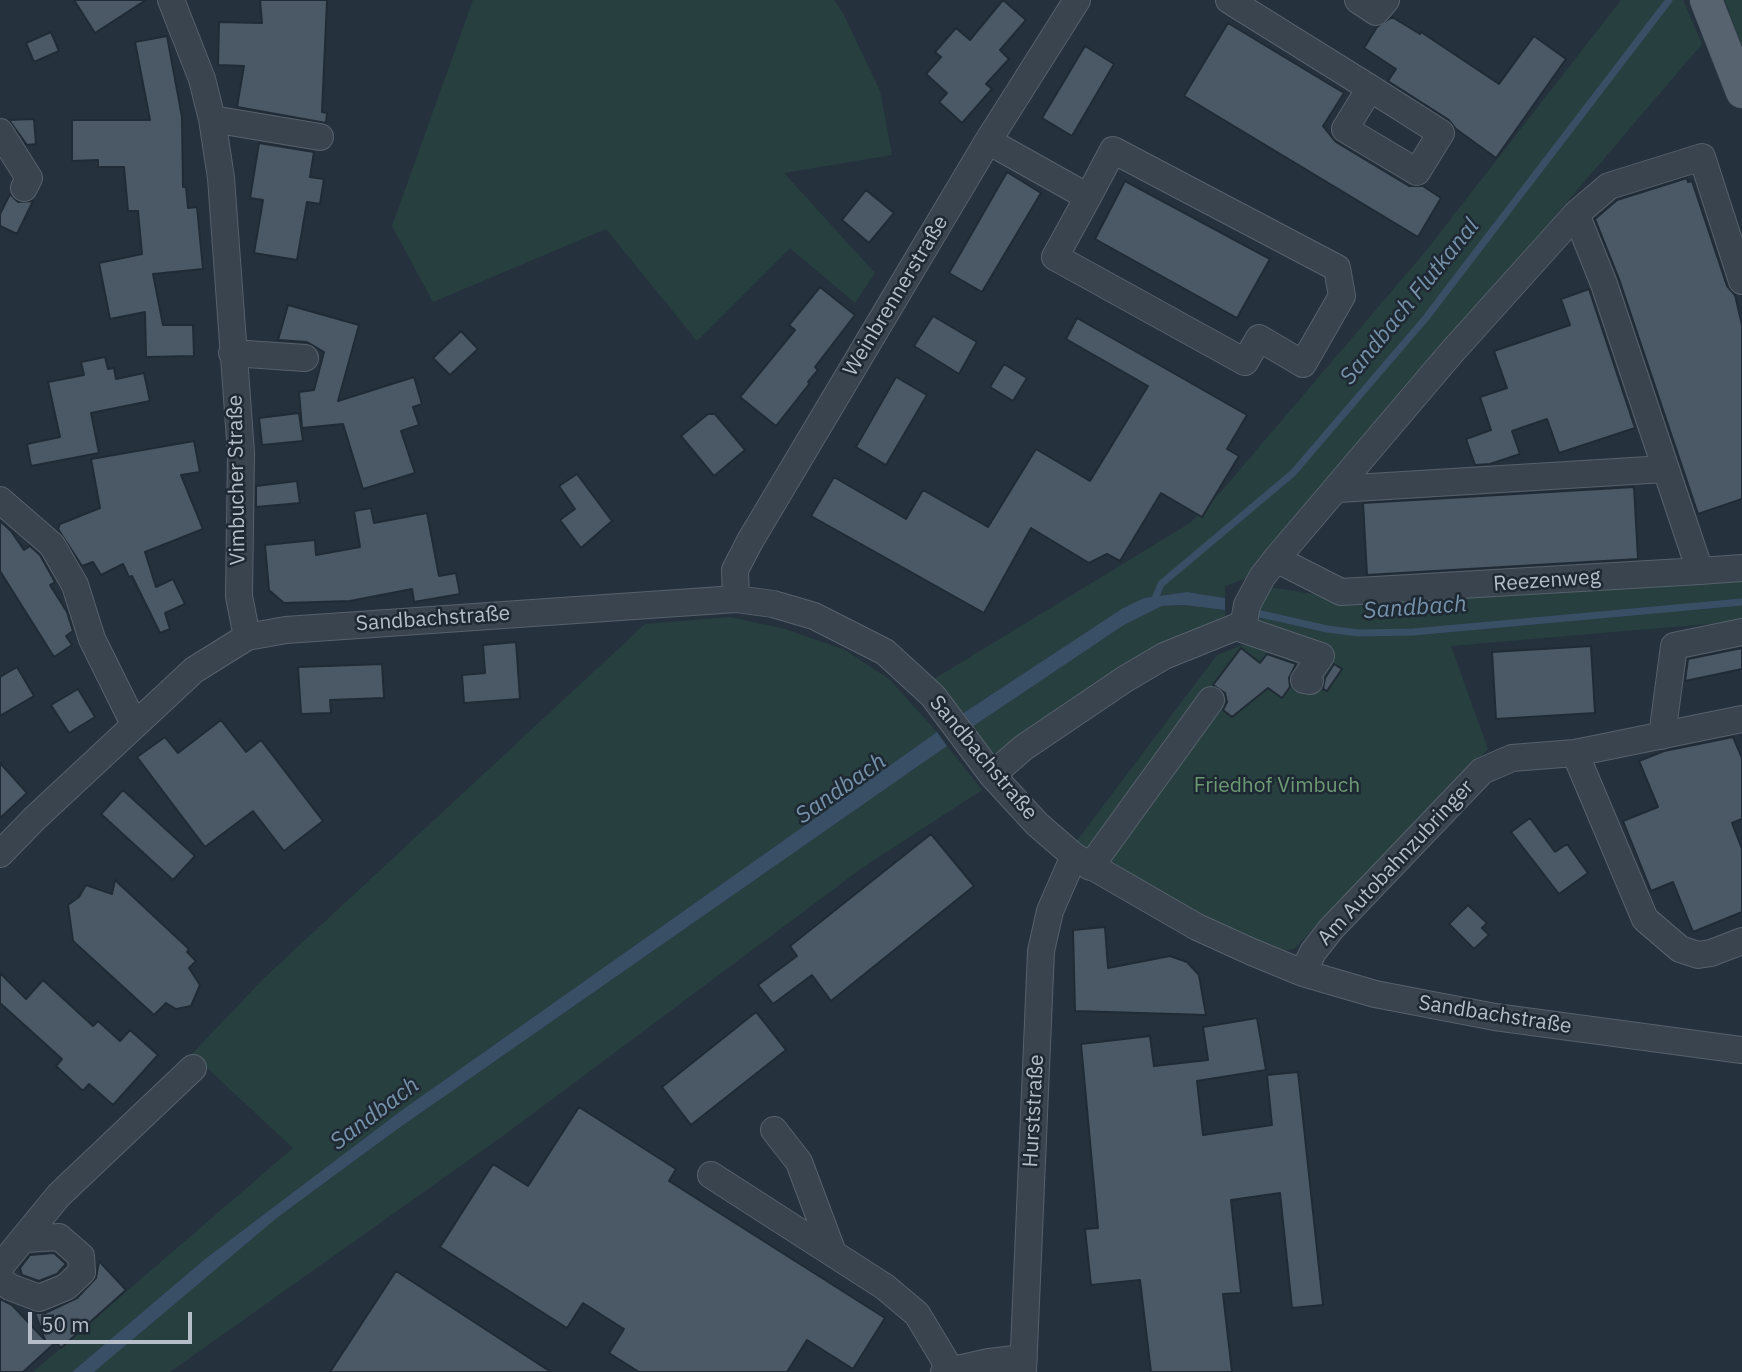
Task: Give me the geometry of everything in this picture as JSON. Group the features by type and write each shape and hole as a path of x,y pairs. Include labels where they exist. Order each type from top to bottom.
{"main road":[{"path":"1706,0 1742,92"}],"street":[{"name":"Vimbucher Straße","path":"171,0 202,79 212,119 226,235 232,353 241,453 239,596 247,637"},
{"name":"Weinbrennerstraße","path":"736,599 735,570 750,541 988,141 1077,0"},
{"path":"1229,0 1370,88"},
{"path":"1358,0 1376,12 1386,0"},
{"path":"212,119 292,142 320,137"},
{"path":"0,132 29,178 24,187"},
{"path":"988,141 1088,197"},
{"path":"1113,150 1337,268 1342,296 1303,363 1259,338 1245,362 1055,257 1088,197 1113,150"},
{"path":"984,765 1023,748 1125,678 1242,618 1276,559 1451,353 1576,214 1609,186 1702,157 1742,281"},
{"path":"1576,214 1604,284 1700,571"},
{"path":"232,353 305,358"},
{"path":"1338,489 1665,469"},
{"path":"0,500 52,545 75,584 92,639 134,724"},
{"name":"Reezenweg","path":"1276,559 1341,592 1742,568"},
{"name":"Sandbachstraße","path":"247,637 286,630 736,599 773,604 814,616 850,632 884,652 909,673 943,710 984,765 1037,824 1082,862 1197,927 1303,973 1376,994 1495,1017 1742,1050"},
{"path":"1242,618 1321,656 1304,680 1310,681"},
{"path":"1662,736 1674,646 1742,632"},
{"path":"0,854 134,724 194,670 247,637"},
{"name":"Hurststraße","path":"1024,1365 1041,951 1050,911 1082,862 1211,700"},
{"name":"Am Autobahnzubringer","path":"1303,973 1313,952 1331,929 1482,771 1512,758 1575,753 1742,719"},
{"path":"1575,753 1645,919 1680,949 1698,955 1742,941"},
{"path":"0,1267 59,1195 193,1068"},
{"path":"774,1129 799,1162 833,1253"},
{"path":"711,1175 885,1287 917,1314 945,1356 947,1370 1024,1365"},
{"path":"0,1280 10,1287 40,1298 66,1287 82,1272 81,1256 59,1237 25,1239"}],"green space":[{"path":"473,0 834,0 843,13 880,91 892,155 784,173 875,273 855,303 790,248 697,341 606,229 433,302 392,226"},
{"path":"1621,0 1683,0 1702,44 1245,579 1225,586 1225,598 1187,592 1144,598 1123,608 962,714 934,679 1190,523 1220,493 1425,252"},
{"path":"1725,0 1742,0 1742,47 1726,3"},
{"name":"Friedhof Vimbuch","path":"1742,571 1742,621 1451,646 1488,749 1294,949 1276,952 1183,914 1075,843 1217,655 1247,643 1311,663 1324,642 1251,622 1263,586 1356,601"},
{"path":"1184,605 1225,610 1225,618 994,758 972,727 1124,625 1162,606"},
{"path":"730,617 785,629 845,650 889,679 937,732 402,1110 205,1259 72,1372 33,1372 293,1148 192,1054 263,979 645,624"},
{"path":"947,746 982,790 862,868 507,1133 170,1372 94,1372 278,1217 399,1128"}],"water":[{"path":"1187,592 1225,598 1225,610 1184,605 1162,606 1124,625 972,727 962,714 1123,608 1144,598"},
{"path":"937,732 947,746 399,1128 278,1217 94,1372 72,1372 205,1259 402,1110"}],"building":[{"path":"74,0 146,0 95,33"},
{"path":"260,0 327,0 322,112 327,113 326,123 237,107 244,66 218,65 219,22 262,23"},
{"path":"1003,0 1026,20 1000,50 1009,59 986,84 992,89 962,123 939,102 947,93 926,74 941,57 935,52 956,28 970,40"},
{"path":"1392,17 1420,34 1421,32 1499,84 1534,36 1566,59 1496,158 1456,129 1449,120 1388,81 1396,69 1364,48 1377,27"},
{"path":"1228,23 1344,93 1323,126 1336,142 1409,186 1423,186 1441,198 1418,237 1184,96"},
{"path":"51,32 59,51 34,62 26,43"},
{"path":"167,36 182,117 183,187 186,187 188,208 197,207 203,269 153,274 163,325 193,325 194,356 146,357 145,312 110,319 99,263 142,254 138,211 128,211 124,167 98,167 98,160 72,161 72,120 150,120 135,42"},
{"path":"1085,46 1114,64 1072,136 1042,118"},
{"path":"34,119 36,144 27,145 9,120"},
{"path":"259,143 314,152 310,177 324,179 320,204 307,202 297,260 254,253 263,200 250,198"},
{"path":"1007,172 1041,193 982,292 949,273"},
{"path":"1687,178 1688,182 1692,181 1727,286 1735,295 1742,325 1742,499 1698,514 1619,279 1595,219 1617,200"},
{"path":"1125,181 1270,259 1237,318 1095,239"},
{"path":"866,190 894,213 869,243 842,220"},
{"path":"10,194 18,202 33,201 17,234 0,226 0,214"},
{"path":"820,287 855,315 815,367 818,370 808,382 810,383 776,426 740,397 795,330 789,325"},
{"path":"1589,289 1635,428 1559,453 1547,419 1512,431 1520,454 1490,464 1475,465 1466,439 1491,430 1480,397 1507,388 1494,351 1570,325 1561,299"},
{"path":"288,305 359,325 338,401 414,377 422,404 413,407 419,425 401,431 415,473 363,489 343,424 302,428 299,392 314,390 324,352 307,342 278,340"},
{"path":"933,316 977,342 959,374 914,346"},
{"path":"1077,318 1247,415 1227,449 1239,456 1202,517 1161,493 1120,561 1107,554 1089,563 1031,528 984,613 811,516 834,477 906,519 923,490 988,527 1036,449 1090,481 1148,386 1066,339"},
{"path":"461,331 478,349 450,375 433,358"},
{"path":"105,357 108,369 114,368 116,379 144,373 150,401 91,413 99,453 31,466 27,444 60,437 48,382 84,375 81,362"},
{"path":"1004,364 1027,378 1013,401 990,387"},
{"path":"896,377 927,395 886,465 856,447"},
{"path":"299,413 303,441 262,445 259,418"},
{"path":"708,414 715,414 745,450 714,476 681,436"},
{"path":"194,441 200,472 181,475 203,529 145,552 156,587 173,579 185,604 165,613 170,629 160,633 132,576 129,577 123,564 101,575 93,562 82,566 58,529 60,524 100,508 91,459"},
{"path":"577,474 612,521 581,548 560,520 575,509 559,486"},
{"path":"297,481 300,503 256,507 256,486"},
{"path":"1634,487 1638,559 1367,575 1363,503"},
{"path":"371,508 374,523 427,513 439,576 456,573 460,594 414,602 412,589 350,601 284,603 269,590 265,545 315,540 316,555 360,547 354,511"},
{"path":"0,521 24,550 30,546 40,555 55,582 50,585 67,612 73,631 66,636 72,645 54,657 0,571"},
{"path":"516,642 520,699 464,703 462,675 485,673 483,645"},
{"path":"1591,646 1595,713 1496,719 1492,652"},
{"path":"1241,648 1260,663 1267,654 1296,664 1289,678 1290,687 1282,698 1268,688 1232,717 1223,710 1227,702 1225,693 1213,685"},
{"path":"1742,648 1742,669 1685,681 1688,659"},
{"path":"382,664 384,698 330,700 331,713 301,714 298,667"},
{"path":"1334,664 1342,669 1327,691 1323,689 1325,678"},
{"path":"17,667 34,696 0,716 0,677"},
{"path":"78,689 95,717 69,733 51,705"},
{"path":"221,720 246,752 261,740 323,821 284,851 253,811 205,847 137,757 165,737 178,753"},
{"path":"1733,737 1742,758 1742,819 1732,823 1742,849 1742,912 1693,932 1673,882 1651,891 1623,821 1658,807 1639,761 1664,751"},
{"path":"0,763 27,793 0,818"},
{"path":"123,790 195,856 173,880 101,814"},
{"path":"1530,818 1555,852 1567,844 1588,873 1559,894 1511,832"},
{"path":"931,834 974,886 831,1001 812,975 773,1004 758,985 797,956 790,946"},
{"path":"115,880 189,949 187,952 196,961 189,968 200,985 191,1006 176,1009 166,1003 154,1015 73,941 68,905 79,897 86,885 112,894"},
{"path":"1468,905 1487,923 1482,928 1489,935 1474,949 1449,924"},
{"path":"1105,927 1108,968 1170,956 1187,962 1199,975 1206,1015 1075,1011 1073,930"},
{"path":"0,973 26,999 43,980 93,1026 98,1021 120,1041 130,1030 158,1055 113,1105 89,1084 83,1091 56,1066 62,1059 0,1003"},
{"path":"756,1012 786,1050 691,1125 662,1087"},
{"path":"1257,1018 1266,1070 1197,1081 1203,1135 1272,1125 1267,1075 1298,1072 1323,1305 1292,1308 1280,1193 1231,1200 1241,1293 1223,1294 1232,1372 1151,1372 1140,1280 1091,1285 1085,1229 1098,1228 1081,1044 1150,1036 1154,1066 1208,1060 1203,1027"},
{"path":"579,1107 676,1169 669,1181 885,1318 853,1369 807,1340 787,1372 639,1372 609,1353 624,1329 583,1303 567,1328 440,1247 493,1164 528,1186"},
{"path":"54,1253 66,1264 57,1274 39,1281 22,1275 20,1268 30,1255"},
{"path":"99,1261 126,1290 61,1348 56,1342 23,1372 0,1372 0,1299 12,1305 45,1340 35,1313 45,1313 77,1298 96,1278"},
{"path":"396,1271 551,1372 330,1372"}],"waterway":[{"name":"Sandbach Flutkanal","path":"1154,601 1161,584 1293,473 1425,319 1669,0"},
{"name":"Sandbach","path":"1252,612 1327,629 1359,633 1413,632 1742,602"}]}
